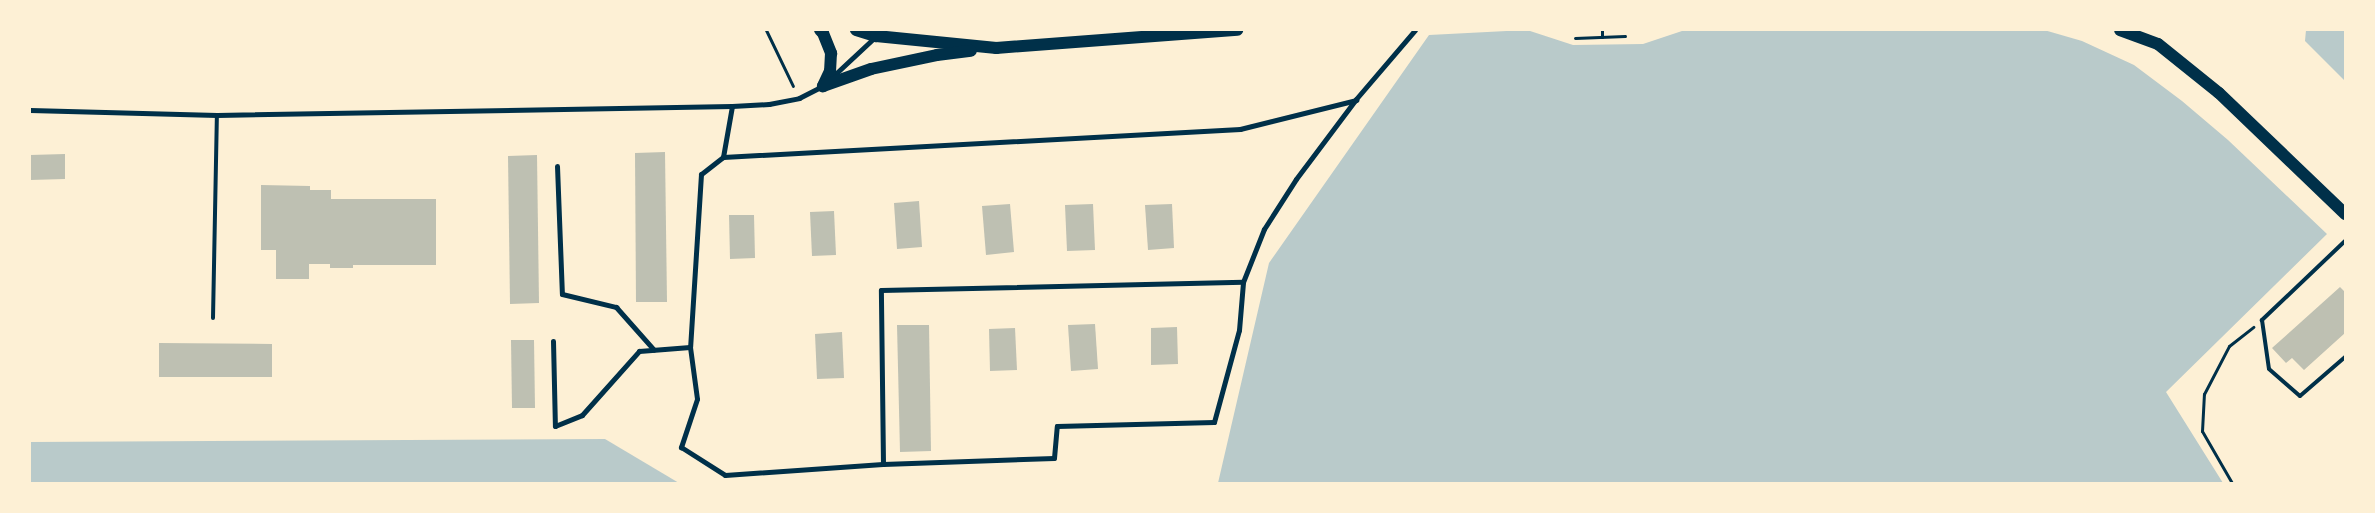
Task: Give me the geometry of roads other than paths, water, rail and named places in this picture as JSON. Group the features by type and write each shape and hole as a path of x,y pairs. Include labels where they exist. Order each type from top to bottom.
{"main road":[{"path":"820,30 831,53 830,71 823,86"},
{"path":"856,30 876,36 996,48"},
{"path":"823,86 871,69 937,55 996,48 1237,30"},
{"path":"2120,30 2158,44 2219,93 2345,214"}],"street":[{"path":"1356,99 1240,129 723,157 701,174 690,347 697,399 681,447 725,475 883,464 1054,458 1057,426 1214,422 1239,330 1243,282 1264,229 1296,179 1356,99 1415,30"},
{"path":"30,110 216,114 769,104 799,98 823,86 876,36"},
{"path":"723,157 732,106"},
{"path":"557,166 562,294 616,307 654,350"},
{"path":"883,464 881,290 1243,282"},
{"path":"553,341 555,426 582,415 639,352 690,347"}],"lane":[{"path":"213,318 216,114"},
{"path":"2345,241 2262,320 2269,369 2300,396 2345,357"}]}
